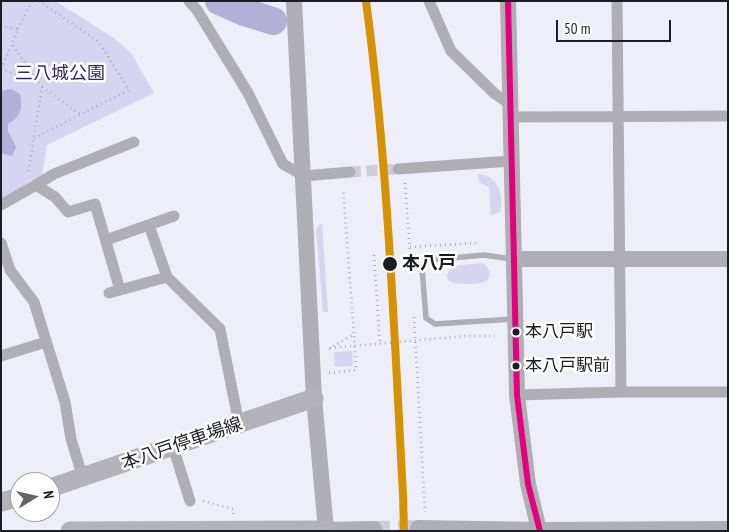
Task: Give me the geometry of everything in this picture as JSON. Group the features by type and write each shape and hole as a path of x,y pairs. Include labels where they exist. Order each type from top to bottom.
{"main road":[{"name":"本八戸停車場線","path":"60,485 314,398"},
{"path":"70,531 326,530"}],"street":[{"path":"189,1 197,10 248,93 283,164 304,176 350,172"},
{"path":"294,1 314,398 326,530 374,529"},
{"path":"429,1 451,51 510,111 618,116 728,116"},
{"path":"508,1 517,395 528,484 540,530"},
{"path":"617,1 621,392"},
{"path":"1,205 32,181 134,142"},
{"path":"398,169 511,161"},
{"path":"32,181 55,197 68,212 95,204 106,240 114,291 167,277"},
{"path":"106,240 174,216"},
{"path":"149,225 167,277 220,329 239,424"},
{"path":"1,243 10,270 34,302 64,402 71,439 83,478"},
{"path":"514,259 728,259"},
{"path":"1,356 46,342"},
{"path":"517,395 621,392 728,392"},
{"path":"173,447 190,502"},
{"path":"418,528 455,530 728,529"}],"lane":[{"path":"514,259 484,255 430,260 422,268 426,318 435,324 514,319"}],"path":[{"path":"32,1 18,28 1,69 29,80 38,81"},
{"path":"34,138 129,90 99,42 38,1"},
{"path":"1,26 18,28"},
{"path":"12,44 42,87 81,115"},
{"path":"32,181 34,138 42,87"},
{"path":"405,183 411,272"},
{"path":"329,373 356,370 343,189"},
{"path":"410,247 476,243"},
{"path":"374,255 380,344"},
{"path":"414,315 425,512"},
{"path":"354,334 328,349 495,336"},
{"path":"204,501 233,509 234,516"}],"green space":[{"name":"三八城公園","path":"1,1 55,1 114,38 131,53 154,93 47,145 42,176 1,201"},
{"path":"478,174 491,178 498,187 501,193 500,212 491,215 489,187 479,182"},
{"path":"322,224 328,312 323,312 316,230 318,225"},
{"path":"482,263 487,267 490,275 484,282 465,284 448,280 447,275 452,266"},
{"path":"352,351 353,366 335,367 334,352"}],"shaded area":[{"path":"11,89 20,94 21,104 20,112 8,124 8,131 16,147 12,156 1,152 1,91"}],"waterway":[{"path":"219,1 244,12 273,21"}],"tunnel":[{"path":"350,172 398,169"},
{"path":"374,529 418,528"}],"railway":[{"path":"366,1 374,63 385,186 404,531"}],"transit line":[{"path":"366,1 374,63 385,186 404,531"},
{"path":"508,1 517,395 528,484 540,531"}],"place":[{"name":"本八戸","path":"390,264"},
{"name":"本八戸駅","path":"516,332"},
{"name":"本八戸駅前","path":"516,366"}]}
